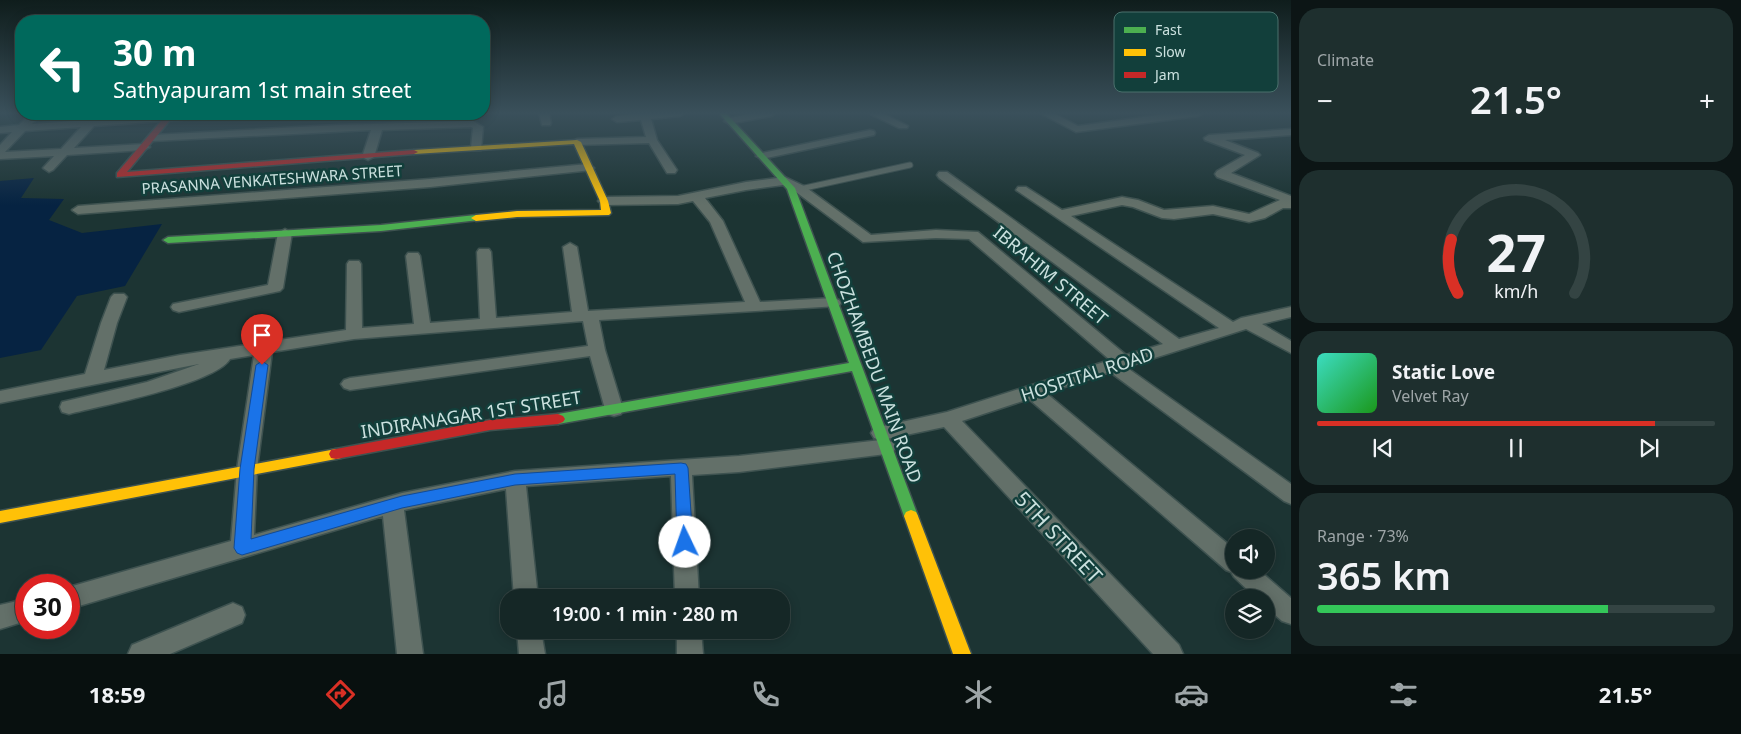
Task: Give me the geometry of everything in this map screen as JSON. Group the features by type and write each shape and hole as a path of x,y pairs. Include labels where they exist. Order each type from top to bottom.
{"street":[{"path":"49,168 72,144"},
{"path":"147,144 120,174 552,144"},
{"path":"368,157 372,144"},
{"path":"477,144 477,148"},
{"path":"168,240 381,228 517,214 606,213 604,201 578,144"},
{"path":"654,144 670,170"},
{"name":"CHOZHAMBEDU MAIN ROAD","path":"750,144 791,188 962,654"},
{"path":"762,156 821,144"},
{"path":"1224,144 1254,155 1221,174 1291,200"},
{"path":"0,156 144,147"},
{"name":"PRASANNA VENKATESHWARA STREET","path":"78,210 430,183 588,168"},
{"path":"943,175 1177,346"},
{"path":"604,201 678,200 746,186 785,181"},
{"name":"IBRAHIM STREET","path":"785,181 800,188 868,239 936,234 973,235 1118,363 1291,495"},
{"path":"1022,190 1059,215 1240,326 1291,348"},
{"path":"697,197 716,220 755,307"},
{"path":"1059,215 1122,201 1131,201 1162,214 1178,215 1213,210 1245,218 1253,218 1277,204 1291,204"},
{"path":"179,307 275,288 285,233"},
{"path":"570,247 585,316 614,409"},
{"path":"484,252 488,323"},
{"path":"413,256 423,328"},
{"path":"354,264 354,334"},
{"path":"93,378 109,323 119,297"},
{"path":"0,397 264,347 354,334 585,316 833,303"},
{"name":"HOSPITAL ROAD","path":"80,595 393,505 515,479 739,464 884,440 1118,363 1291,312"},
{"path":"242,548 247,469 264,347"},
{"path":"350,384 597,350"},
{"path":"69,407 145,388 190,374 216,363 232,353"},
{"name":"INDIRANAGAR 1ST STREET","path":"0,517 247,469 490,425 555,419 856,366"},
{"path":"1032,392 1225,555"},
{"name":"5TH STREET","path":"948,419 1170,654"},
{"path":"681,468 687,589"},
{"path":"515,479 525,589"},
{"path":"393,505 410,654"},
{"path":"1252,579 1291,613"},
{"path":"0,617 15,613"},
{"path":"141,654 233,614"},
{"path":"530,639 532,654"},
{"path":"689,639 690,654"}],"lane":[{"path":"800,188 910,165"}],"water":[{"path":"34,178 21,198 64,199 49,220 82,233 162,224 125,286 77,296 41,350 0,358 0,181"}],"traffic: fast":[{"path":"750,144 791,188 911,516"},
{"path":"168,240 381,228 476,218"},
{"path":"558,419 856,366"}],"traffic: slow":[{"path":"414,152 552,144"},
{"path":"476,218 517,214 606,213 604,201 578,144"},
{"path":"0,517 336,454"},
{"path":"911,516 962,654"}],"traffic: jam":[{"path":"146,144 120,175 414,152"},
{"path":"336,454 490,425 558,419"}],"route":[{"path":"262,365 247,469 242,548 402,502 515,479 681,468 685,542"}]}
